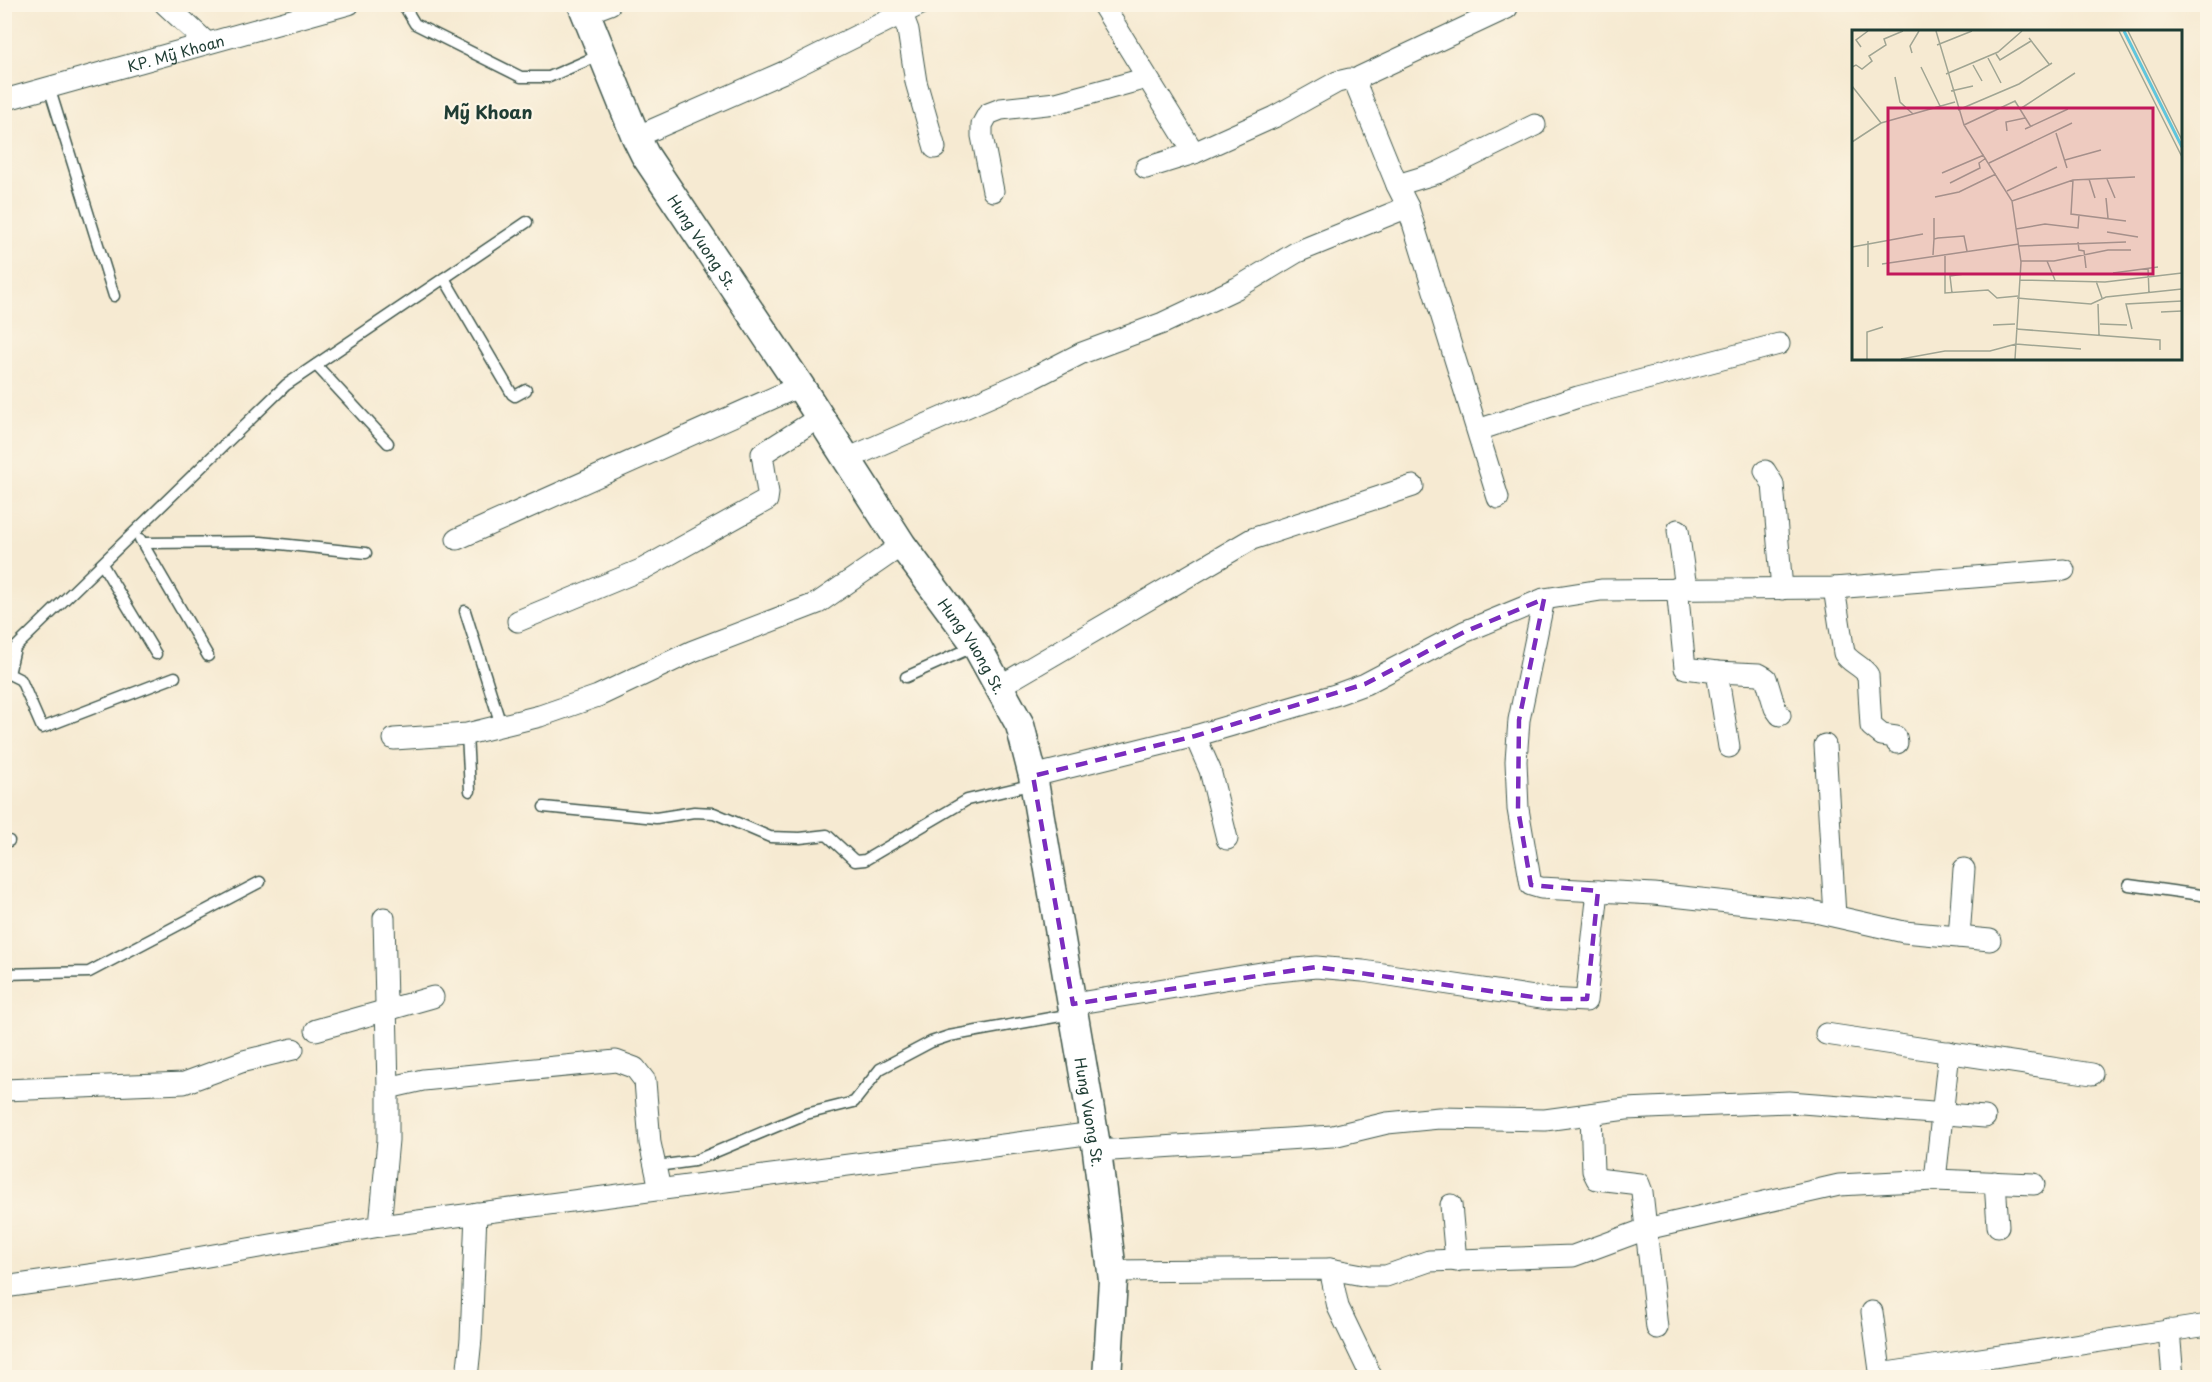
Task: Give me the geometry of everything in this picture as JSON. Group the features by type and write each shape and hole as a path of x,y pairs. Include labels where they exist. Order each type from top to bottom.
{"street":[{"path":"165,4 207,43"},
{"name":"KP. Mỹ Khoan","path":"4,100 349,4"},
{"path":"1102,5 1194,153"},
{"name":"Hung Vuong St.","path":"593,7 602,54 636,137 902,545 976,645 1020,725 1034,780 1096,1142 1112,1271 1107,1377"},
{"path":"1498,498 1408,207 1356,87 1359,77 1507,8"},
{"path":"636,137 784,72 912,9"},
{"path":"912,9 908,30 916,82 935,148"},
{"path":"993,191 982,136 982,125 988,114 1001,109 1056,104 1147,78"},
{"path":"1146,168 1194,153 1274,117 1337,82 1350,78 1357,82"},
{"path":"1398,185 1437,173 1535,125"},
{"path":"847,459 1033,378 1082,353 1163,323 1237,288 1297,252 1408,207"},
{"path":"1478,430 1578,397 1779,344"},
{"path":"457,539 800,386"},
{"path":"518,621 643,569 767,500 762,454 820,417"},
{"path":"1765,471 1773,484 1782,589"},
{"path":"1000,686 1252,539 1413,486"},
{"path":"1678,530 1685,668 1759,674 1766,678 1775,708 1780,715"},
{"path":"394,739 467,734 540,716 598,696 693,651 818,603 902,545"},
{"path":"1034,780 1195,736 1365,684 1464,632 1545,599 1601,590 1834,588 2064,570"},
{"path":"1834,588 1844,653 1848,660 1864,669 1868,675 1871,726 1882,735 1896,737 1897,743"},
{"path":"1545,599 1519,720 1516,761 1518,809 1531,885 1540,888 1654,894 1811,911 1904,932 1990,940"},
{"path":"1717,672 1729,747"},
{"path":"1195,736 1210,770 1227,839"},
{"path":"1825,745 1836,916"},
{"path":"1959,937 1964,869"},
{"path":"1074,1008 1267,972 1316,968 1364,970 1548,999 1586,1001 1598,891"},
{"path":"380,1226 388,1140 384,918"},
{"path":"316,1030 434,997"},
{"path":"1826,1034 2092,1074"},
{"path":"4,1090 184,1083 244,1061 292,1048"},
{"path":"1935,1179 1949,1052"},
{"path":"388,1088 423,1080 616,1061 635,1068 645,1081 650,1143 657,1166 660,1189"},
{"path":"4,1287 139,1268 380,1226 476,1213 660,1189 1096,1142 1333,1136 1387,1124 1439,1118 1545,1120 1626,1109 1789,1102 1985,1117"},
{"path":"1591,1114 1594,1175 1602,1181 1639,1184 1657,1329"},
{"path":"1112,1271 1330,1269 1368,1276 1386,1276 1429,1261 1572,1256 1646,1229 1839,1185 1935,1179 2034,1184"},
{"path":"1995,1182 1998,1226"},
{"path":"1451,1205 1456,1261"},
{"path":"467,1377 471,1339 476,1213"},
{"path":"1330,1269 1338,1307 1372,1377"},
{"path":"1872,1312 1880,1376 2208,1325"},
{"path":"2169,1330 2173,1377"}],"lane":[{"path":"403,4 415,24 521,77 549,77 602,54"},
{"path":"49,87 114,296"},
{"path":"175,677 42,728 21,680 7,675 15,648 286,385 526,222"},
{"path":"444,278 512,394 514,396 526,390"},
{"path":"316,366 388,443"},
{"path":"136,531 208,656"},
{"path":"143,543 261,542 366,553"},
{"path":"102,564 156,654"},
{"path":"465,611 501,725"},
{"path":"906,676 976,645"},
{"path":"467,734 470,791"},
{"path":"544,807 656,818 694,812 714,813 770,837 800,838 827,835 855,861 866,860 967,800 1034,780"},
{"path":"4,974 89,972 260,882"},
{"path":"2129,885 2208,896"},
{"path":"657,1166 694,1161 797,1117 854,1101 880,1069 931,1042 1074,1008"}],"highlighted area":[{"path":"1544,599 1519,720 1518,809 1531,885 1598,891 1587,999 1548,999 1316,967 1073,1004 1033,776 1195,736 1365,684 1464,632"}],"district":[{"name":"Mỹ Khoan","path":"488,111"}]}
